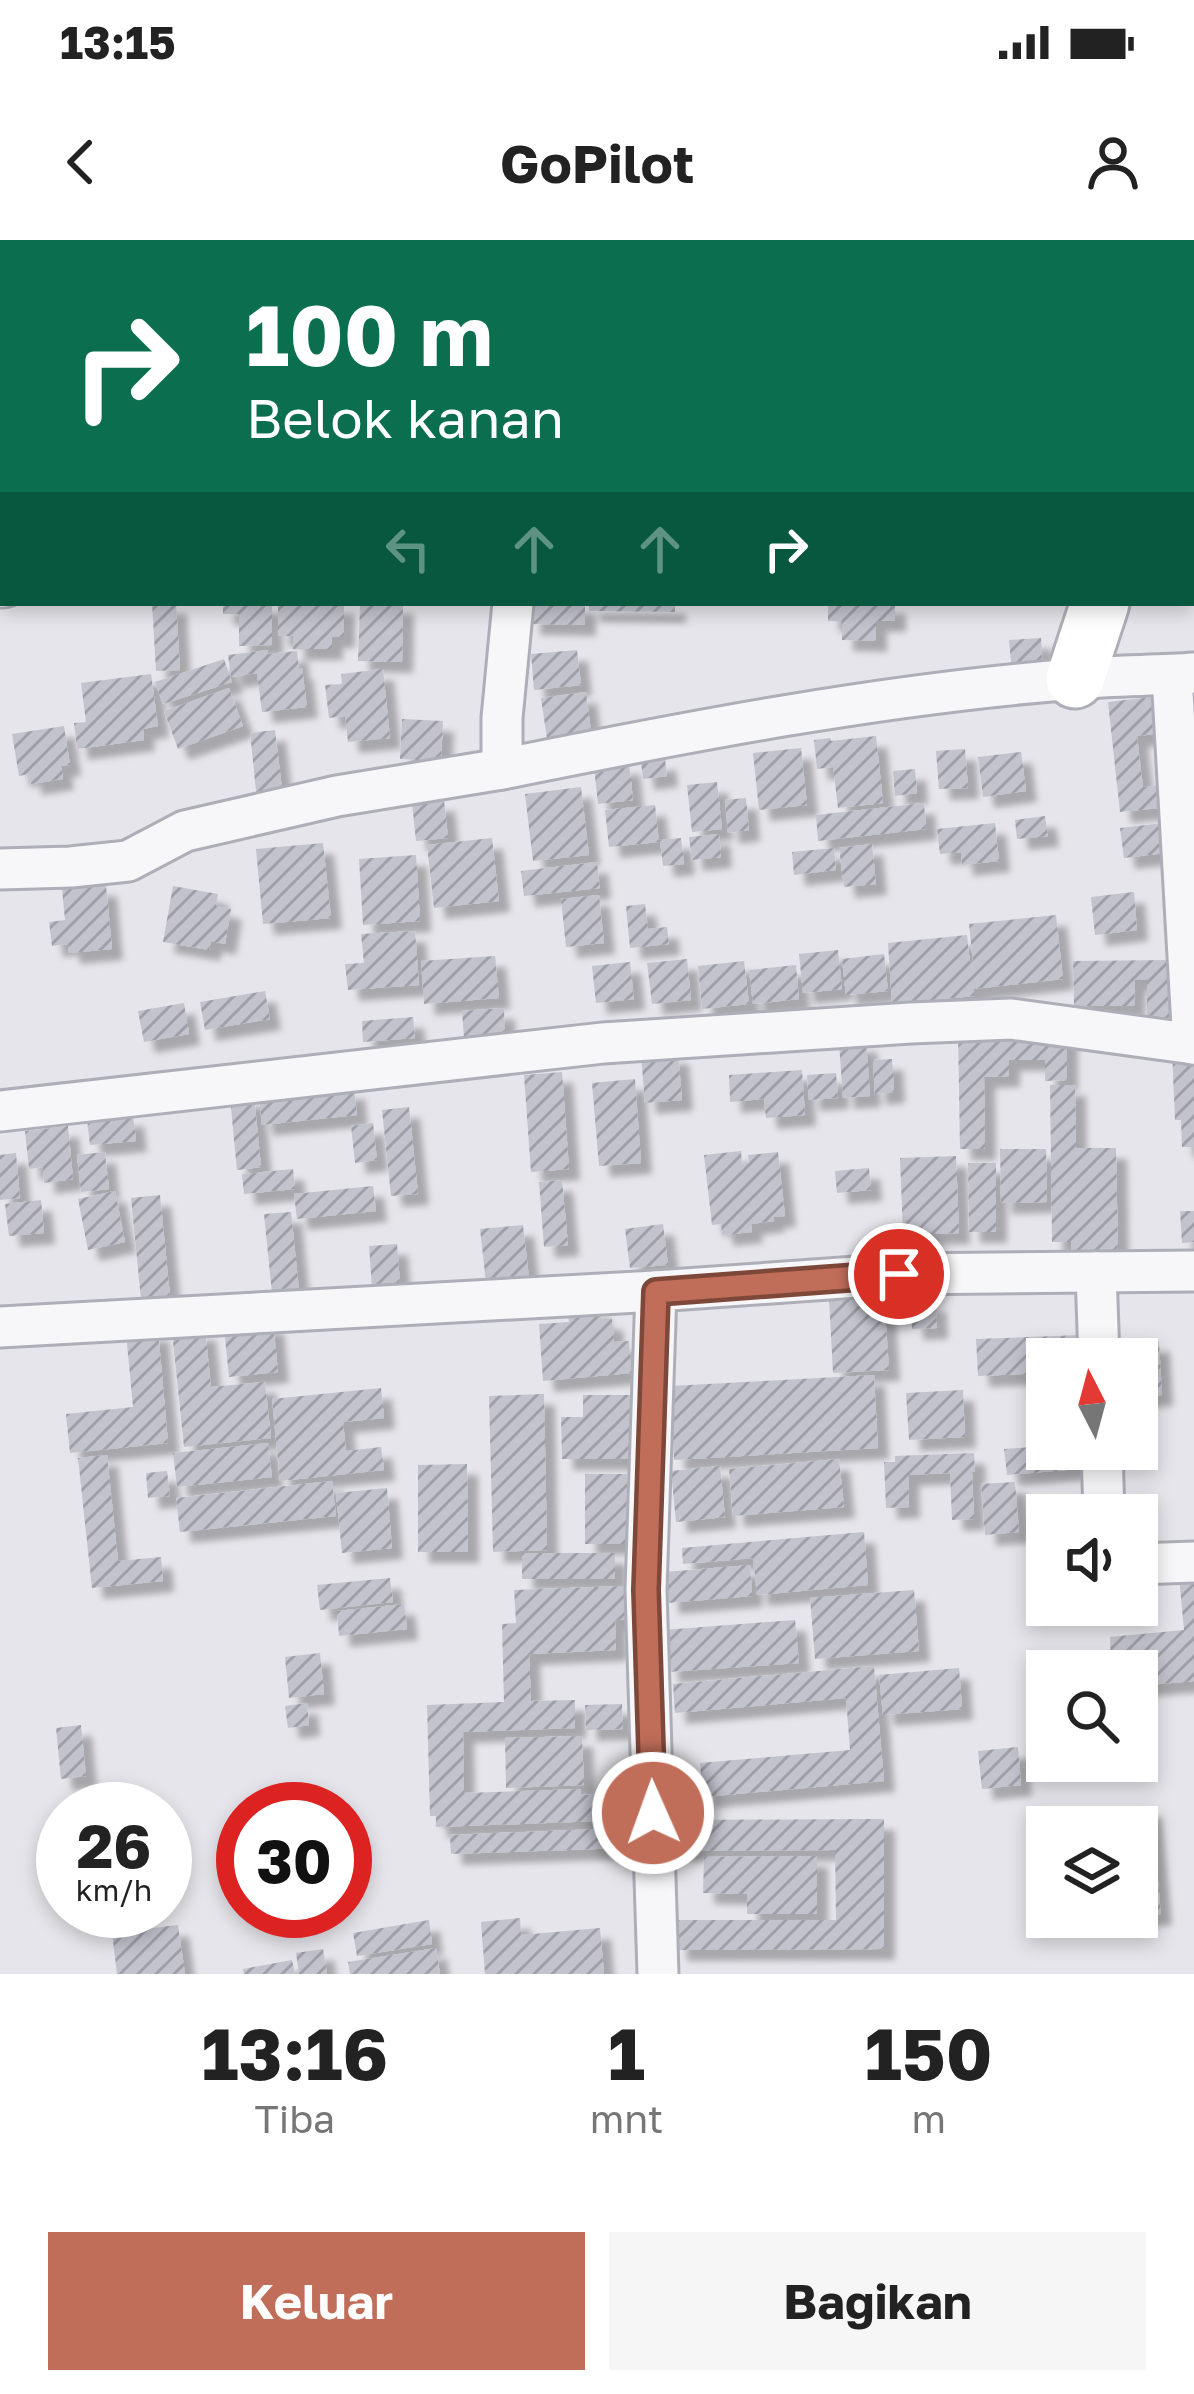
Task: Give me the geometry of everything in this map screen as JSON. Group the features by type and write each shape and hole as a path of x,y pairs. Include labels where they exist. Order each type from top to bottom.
{"street":[{"path":"502,769 513,606"},
{"path":"1075,679 1099,606"},
{"path":"0,869 128,861 185,831 337,796 726,724 1075,679 1183,674 1194,1044 1011,1019 911,1023 602,1043 0,1112"},
{"path":"0,1327 656,1292 899,1274 1194,1271"},
{"path":"1096,1272 1098,1338"},
{"path":"656,1292 646,1590 658,1974"},
{"path":"1158,1563 1194,1562"}],"building":[{"path":"152,606 176,606 180,670 156,671"},
{"path":"223,606 272,606 272,645 239,646 239,614 223,614"},
{"path":"278,606 344,606 344,637 332,637 332,649 293,649 294,636 278,636"},
{"path":"360,606 403,606 402,662 358,661"},
{"path":"530,606 585,606 585,625 529,624"},
{"path":"589,606 675,606 675,612 589,611"},
{"path":"828,606 895,606 895,621 876,621 876,641 842,640 842,621 828,621"},
{"path":"1041,638 1043,669 1012,672 1009,640"},
{"path":"268,650 268,654 297,651 307,707 262,712 257,673 231,677 228,655"},
{"path":"577,650 581,685 534,690 531,654"},
{"path":"224,659 232,682 163,704 155,682"},
{"path":"383,669 390,738 348,742 345,716 329,718 325,685 342,684 341,674"},
{"path":"151,674 158,726 143,729 144,740 77,749 74,723 86,722 81,683"},
{"path":"229,688 243,726 178,749 164,711"},
{"path":"586,692 592,740 548,746 541,698"},
{"path":"1161,696 1165,733 1137,736 1143,787 1168,784 1170,807 1120,812 1108,702"},
{"path":"402,719 443,721 441,761 400,759"},
{"path":"64,726 70,765 61,766 63,779 31,784 29,774 19,776 12,734"},
{"path":"275,730 283,798 257,800 250,733"},
{"path":"876,736 883,803 838,808 833,767 817,769 814,740"},
{"path":"801,748 807,805 759,810 753,753"},
{"path":"965,749 968,788 939,789 936,751"},
{"path":"1021,752 1026,791 983,797 978,757"},
{"path":"665,759 667,776 643,779 641,762"},
{"path":"629,763 633,800 598,804 594,767"},
{"path":"915,769 917,793 895,796 893,771"},
{"path":"717,782 722,829 692,832 687,785"},
{"path":"581,787 589,855 533,861 525,794"},
{"path":"746,798 749,830 728,833 725,800"},
{"path":"444,800 448,838 416,841 412,803"},
{"path":"924,803 926,829 818,841 816,815"},
{"path":"655,805 659,842 609,847 605,810"},
{"path":"1045,816 1048,836 1017,839 1015,820"},
{"path":"995,823 999,861 962,865 961,852 940,854 937,829"},
{"path":"1163,823 1166,853 1124,858 1120,828"},
{"path":"719,834 721,857 692,860 689,837"},
{"path":"492,838 499,901 434,908 427,845"},
{"path":"681,838 684,864 663,866 660,840"},
{"path":"323,843 331,918 263,924 256,849"},
{"path":"872,844 876,884 844,887 839,848"},
{"path":"834,848 836,870 794,875 792,852"},
{"path":"416,855 420,921 363,925 359,859"},
{"path":"597,862 600,888 524,896 521,871"},
{"path":"106,885 112,949 69,953 68,944 52,946 49,922 65,920 62,889"},
{"path":"173,886 218,894 216,906 231,909 225,944 211,941 209,950 163,942"},
{"path":"1134,892 1137,930 1095,935 1091,897"},
{"path":"599,895 604,943 566,947 561,899"},
{"path":"645,904 648,929 667,927 669,944 630,948 626,906"},
{"path":"1056,915 1063,979 974,989 974,996 892,1004 888,943 967,935 970,964 969,924"},
{"path":"415,931 419,985 348,990 345,964 364,963 361,934"},
{"path":"838,950 842,989 803,993 799,954"},
{"path":"884,954 888,991 846,995 842,959"},
{"path":"495,956 499,998 424,1004 421,961"},
{"path":"687,959 691,1000 652,1004 647,963"},
{"path":"1172,960 1172,1019 1147,1020 1147,979 1135,980 1134,1006 1074,1006 1073,961"},
{"path":"744,961 749,1004 702,1009 698,966"},
{"path":"630,962 634,999 596,1003 592,966"},
{"path":"796,965 799,999 753,1004 749,970"},
{"path":"265,991 270,1019 205,1030 200,1002"},
{"path":"184,1003 189,1034 144,1042 138,1011"},
{"path":"504,1008 505,1036 464,1039 462,1011"},
{"path":"413,1017 415,1038 363,1042 362,1021"},
{"path":"1067,1030 1067,1080 1045,1081 1045,1060 1009,1060 1009,1076 984,1077 985,1149 960,1149 958,1031"},
{"path":"866,1041 870,1096 843,1098 839,1043"},
{"path":"1194,1050 1194,1147 1182,1147 1181,1120 1175,1120 1172,1051"},
{"path":"678,1053 682,1100 645,1103 641,1055"},
{"path":"892,1059 894,1092 875,1094 873,1060"},
{"path":"802,1070 805,1115 766,1118 764,1099 730,1102 729,1075"},
{"path":"562,1072 569,1169 531,1172 524,1075"},
{"path":"836,1073 838,1098 809,1100 807,1075"},
{"path":"635,1079 641,1163 599,1166 592,1083"},
{"path":"1050,1085 1075,1085 1076,1148 1116,1148 1118,1258 1071,1258 1071,1242 1052,1242"},
{"path":"354,1088 357,1115 262,1125 259,1098"},
{"path":"254,1095 261,1167 237,1170 230,1098"},
{"path":"409,1107 418,1194 391,1196 382,1110"},
{"path":"133,1115 136,1141 90,1145 87,1120"},
{"path":"373,1123 377,1160 355,1163 351,1126"},
{"path":"68,1126 73,1179 44,1183 43,1167 29,1169 25,1131"},
{"path":"1000,1149 1046,1149 1047,1202 1001,1203"},
{"path":"741,1151 742,1164 749,1163 748,1155 778,1152 785,1216 751,1224 752,1232 722,1235 721,1224 712,1225 704,1155"},
{"path":"105,1152 109,1189 81,1192 77,1155"},
{"path":"16,1153 20,1198 0,1200 0,1155"},
{"path":"956,1156 959,1233 903,1235 900,1158"},
{"path":"968,1163 996,1163 996,1232 969,1232"},
{"path":"869,1168 871,1190 837,1193 835,1171"},
{"path":"293,1169 295,1189 244,1194 242,1174"},
{"path":"562,1180 568,1245 544,1247 539,1182"},
{"path":"373,1186 376,1211 297,1219 294,1194"},
{"path":"115,1191 125,1242 88,1250 78,1199"},
{"path":"160,1195 170,1296 141,1299 131,1198"},
{"path":"41,1200 44,1233 9,1236 5,1204"},
{"path":"1180,1211 1194,1211 1194,1242 1182,1243"},
{"path":"291,1212 299,1290 272,1293 264,1214"},
{"path":"663,1224 668,1265 630,1268 625,1229"},
{"path":"523,1225 529,1278 486,1282 480,1229"},
{"path":"397,1244 400,1285 372,1287 369,1246"},
{"path":"884,1296 889,1370 833,1373 829,1299"},
{"path":"936,1301 937,1328 912,1329 911,1302"},
{"path":"600,1307 601,1319 612,1319 614,1342 629,1341 631,1373 543,1381 539,1324 569,1322 567,1310"},
{"path":"273,1322 278,1372 229,1377 224,1328"},
{"path":"205,1329 211,1387 265,1382 271,1438 184,1447 172,1332"},
{"path":"158,1330 168,1443 70,1453 66,1414 133,1407 126,1333"},
{"path":"1081,1335 1081,1338 1026,1338 1026,1374 978,1376 976,1339"},
{"path":"1158,1341 1162,1395 1158,1395"},
{"path":"874,1375 878,1448 674,1460 670,1386"},
{"path":"381,1388 384,1418 343,1422 346,1451 381,1447 384,1470 280,1481 272,1399"},
{"path":"963,1390 965,1437 909,1440 906,1393"},
{"path":"544,1394 547,1550 493,1552 489,1396"},
{"path":"583,1395 631,1395 631,1459 562,1459 561,1417 583,1417"},
{"path":"268,1443 272,1477 177,1487 173,1453"},
{"path":"1026,1447 1026,1470 1066,1470 1007,1475 1004,1449"},
{"path":"974,1453 974,1519 952,1520 950,1473 908,1475 909,1507 886,1508 884,1462 895,1462 895,1456"},
{"path":"107,1455 118,1561 161,1557 163,1581 92,1588 78,1458"},
{"path":"839,1459 844,1507 733,1516 729,1469"},
{"path":"467,1464 468,1552 418,1552 418,1465"},
{"path":"720,1466 725,1517 676,1522 671,1471"},
{"path":"167,1471 170,1496 148,1498 146,1473"},
{"path":"585,1474 627,1474 627,1544 585,1544"},
{"path":"332,1481 336,1516 180,1532 176,1498"},
{"path":"1015,1482 1019,1532 985,1535 981,1484"},
{"path":"387,1488 392,1548 342,1553 336,1493"},
{"path":"864,1532 868,1585 757,1595 753,1558 683,1564 682,1548"},
{"path":"522,1553 615,1553 615,1579 522,1579"},
{"path":"750,1565 752,1596 668,1603 665,1572"},
{"path":"1194,1575 1194,1681 1158,1684 1158,1650 1110,1650 1110,1637 1184,1630 1179,1576"},
{"path":"390,1578 393,1602 320,1610 317,1585"},
{"path":"625,1586 627,1619 615,1620 616,1650 529,1654 531,1701 575,1700 575,1728 463,1732 464,1793 581,1789 581,1795 626,1793 627,1820 436,1827 436,1816 430,1816 427,1705 504,1702 502,1624 516,1623 514,1590"},
{"path":"914,1590 919,1651 815,1659 810,1598"},
{"path":"404,1604 407,1629 339,1636 337,1611"},
{"path":"795,1620 799,1663 668,1672 664,1630"},
{"path":"320,1653 324,1694 289,1698 285,1657"},
{"path":"874,1666 884,1781 703,1797 700,1763 850,1750 846,1698 675,1713 673,1684"},
{"path":"959,1668 962,1709 883,1715 879,1675"},
{"path":"307,1703 309,1725 288,1728 285,1706"},
{"path":"622,1704 623,1729 586,1730 585,1705"},
{"path":"81,1725 86,1776 61,1779 56,1728"},
{"path":"582,1736 584,1785 506,1788 505,1738"},
{"path":"1018,1747 1021,1785 982,1789 978,1751"},
{"path":"884,1819 884,1949 676,1950 676,1920 836,1920 835,1850 678,1851 678,1820"},
{"path":"626,1828 626,1848 451,1854 450,1835"},
{"path":"817,1856 817,1914 747,1914 747,1894 703,1893 704,1857"},
{"path":"520,1918 521,1935 600,1928 604,1974 485,1974 481,1922"},
{"path":"429,1920 432,1944 357,1956 354,1938 372,1938 372,1930"},
{"path":"113,1938 180,1938 185,1974 117,1974"},
{"path":"436,1948 440,1974 350,1974 348,1962"},
{"path":"323,1949 327,1974 299,1974 296,1953"},
{"path":"292,1960 295,1974 244,1974 243,1969"}],"route":[{"path":"653,1813 646,1590 656,1292 899,1274"}]}
